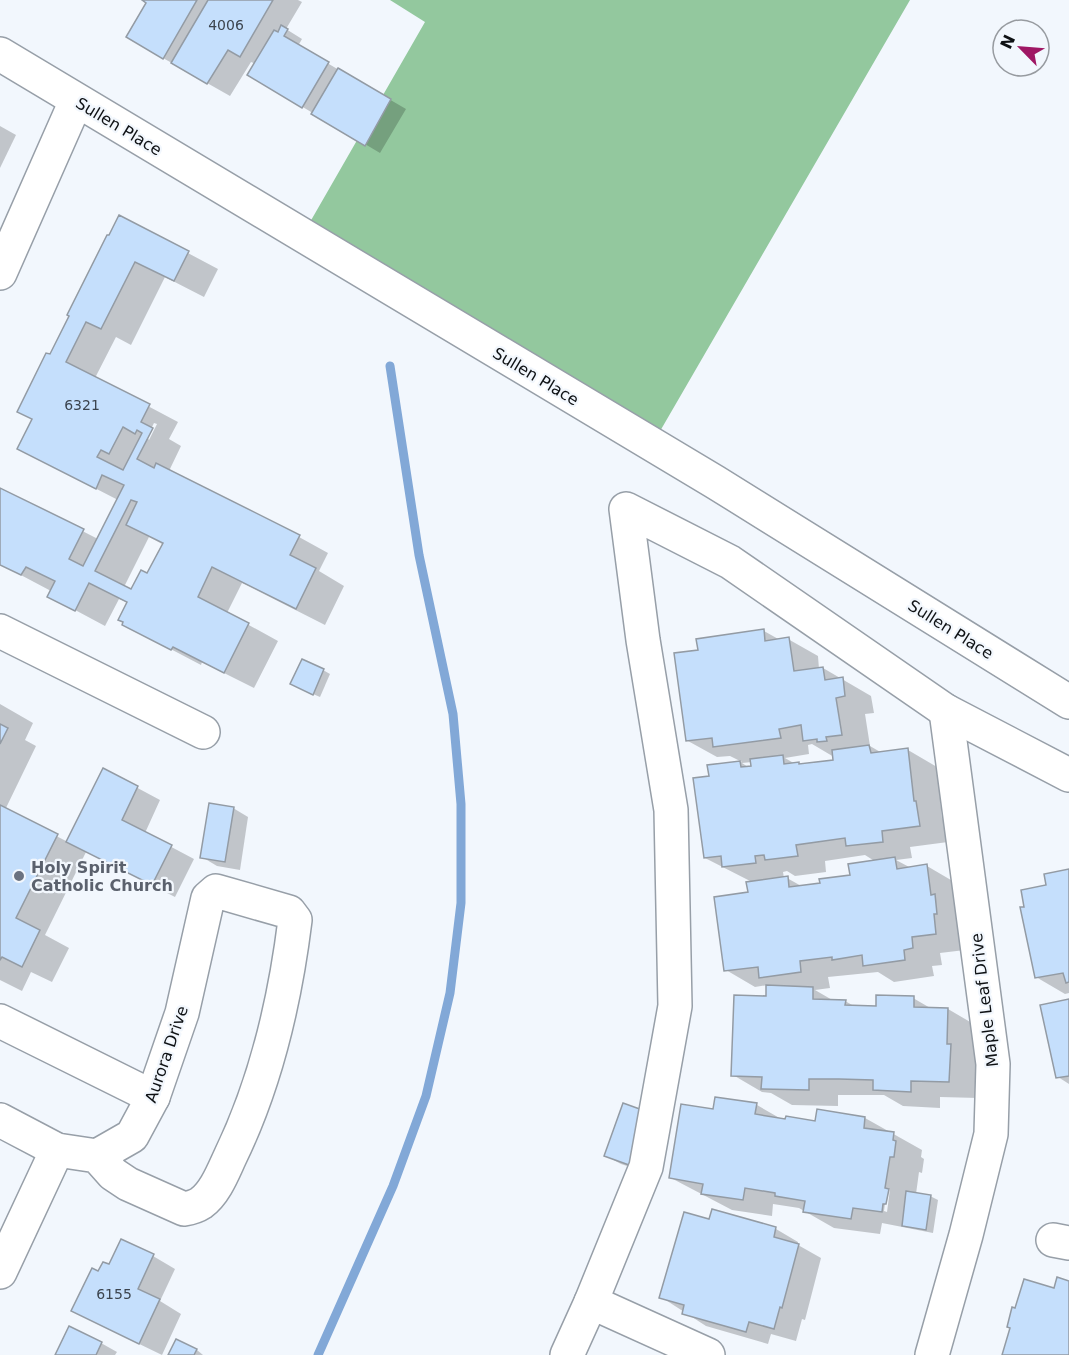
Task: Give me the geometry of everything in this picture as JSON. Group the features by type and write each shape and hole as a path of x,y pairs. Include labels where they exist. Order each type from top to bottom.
{"street":[{"name":"Sullen Place","path":"0,54 706,477 1069,702"},
{"path":"0,273 76,101"},
{"path":"567,1355 646,1167 675,1006 671,810 643,640 626,508 730,562 946,711 1069,775"},
{"path":"0,631 203,732"},
{"name":"Maple Leaf Drive","path":"932,1355 966,1235 991,1134 993,1064 946,711"},
{"name":"Aurora Drive","path":"216,891 289,912 295,920 290,959 277,1022 259,1089 242,1133 211,1193 203,1202 194,1207 184,1209 128,1184 113,1174 97,1156 132,1136 153,1097 182,1013 208,897 216,891"},
{"path":"0,1021 153,1097"},
{"path":"0,1120 57,1150 97,1156"},
{"path":"0,1272 57,1150"},
{"path":"591,1302 708,1355"}],"green space":[{"path":"390,0 910,0 652,445 302,236 425,22"}],"building":[{"path":"142,0 197,0 163,59 126,37 146,3"},
{"path":"208,0 273,0 240,57 228,50 207,84 171,63"},
{"path":"281,25 288,29 284,36 329,62 302,108 247,75 274,30 278,32"},
{"path":"338,68 391,99 365,146 311,114"},
{"path":"119,215 189,251 174,281 135,262 101,329 86,322 66,362 150,404 141,422 153,428 137,459 154,468 156,463 300,535 290,555 316,568 296,609 212,567 198,597 249,623 224,673 173,647 171,650 122,625 123,622 118,620 127,602 89,583 75,611 47,597 55,581 26,567 21,575 0,565 0,488 84,529 69,559 83,566 124,485 102,475 96,489 17,449 32,419 17,412 46,353 50,354 69,316 67,315","holes":["123,427 135,434 137,430 142,433 123,470 97,457 101,450 109,454","131,500 137,502 126,525 163,543 147,573 141,570 131,589 95,571"]},
{"path":"764,629 765,641 789,637 794,671 823,667 825,680 843,677 845,696 836,698 842,735 826,737 827,741 817,742 817,739 803,741 801,725 779,729 781,738 713,747 712,738 686,741 674,653 698,650 696,639"},
{"path":"302,659 324,669 313,695 290,684"},
{"path":"0,724 8,728 0,744"},
{"path":"869,745 871,753 908,748 914,801 916,801 920,826 882,831 883,842 846,846 845,838 796,845 798,856 765,860 764,855 755,856 756,863 722,867 721,856 704,858 693,778 709,776 707,765 740,761 741,767 751,766 750,759 783,755 784,764 833,760 832,750"},
{"path":"103,768 138,786 122,820 172,845 152,885 66,842"},
{"path":"209,803 234,807 225,862 200,858"},
{"name":"Holy Spirit Catholic Church","path":"0,805 58,834 16,918 40,930 22,967 2,957 0,960"},
{"path":"895,857 897,869 927,864 931,895 935,894 937,914 934,914 936,934 912,937 913,948 904,950 905,960 863,966 862,955 832,960 832,957 800,961 801,972 759,978 758,967 724,971 714,897 748,892 746,882 788,876 789,887 820,883 819,879 850,875 848,864"},
{"path":"1069,869 1069,982 1066,983 1063,973 1035,978 1020,907 1024,907 1021,890 1046,885 1044,874"},
{"path":"766,985 813,987 813,999 846,1000 845,1005 876,1006 876,995 914,996 914,1007 948,1008 947,1044 951,1044 949,1082 911,1081 911,1092 873,1090 873,1080 839,1079 809,1079 809,1090 761,1089 762,1077 731,1076 734,995 766,996"},
{"path":"1069,999 1069,1076 1056,1078 1040,1005"},
{"path":"715,1097 757,1103 755,1114 785,1119 786,1116 815,1121 817,1109 865,1117 864,1128 894,1132 893,1140 896,1141 894,1157 890,1157 885,1188 889,1189 882,1212 853,1208 851,1219 803,1212 805,1201 775,1196 775,1193 745,1188 743,1200 701,1194 703,1184 669,1178 681,1104 713,1109"},
{"path":"623,1103 648,1112 629,1165 604,1156"},
{"path":"906,1191 931,1195 926,1230 902,1226"},
{"path":"712,1209 776,1227 774,1237 799,1244 774,1329 749,1322 746,1332 682,1314 684,1305 659,1298 684,1212 709,1219"},
{"path":"121,1239 154,1254 138,1289 160,1299 139,1344 71,1311 92,1268 98,1271 103,1262 109,1264"},
{"path":"1057,1277 1069,1281 1069,1355 1002,1355 1010,1328 1007,1327 1012,1307 1015,1308 1024,1279 1054,1288"},
{"path":"69,1326 102,1342 96,1355 55,1355"},
{"path":"176,1339 197,1349 194,1355 168,1355"}],"waterway":[{"path":"318,1355 393,1186 426,1096 450,993 461,903 461,804 453,714 419,555 390,366"}],"place":[{"name":"Holy Spirit Catholic Church","path":"19,876"}]}
